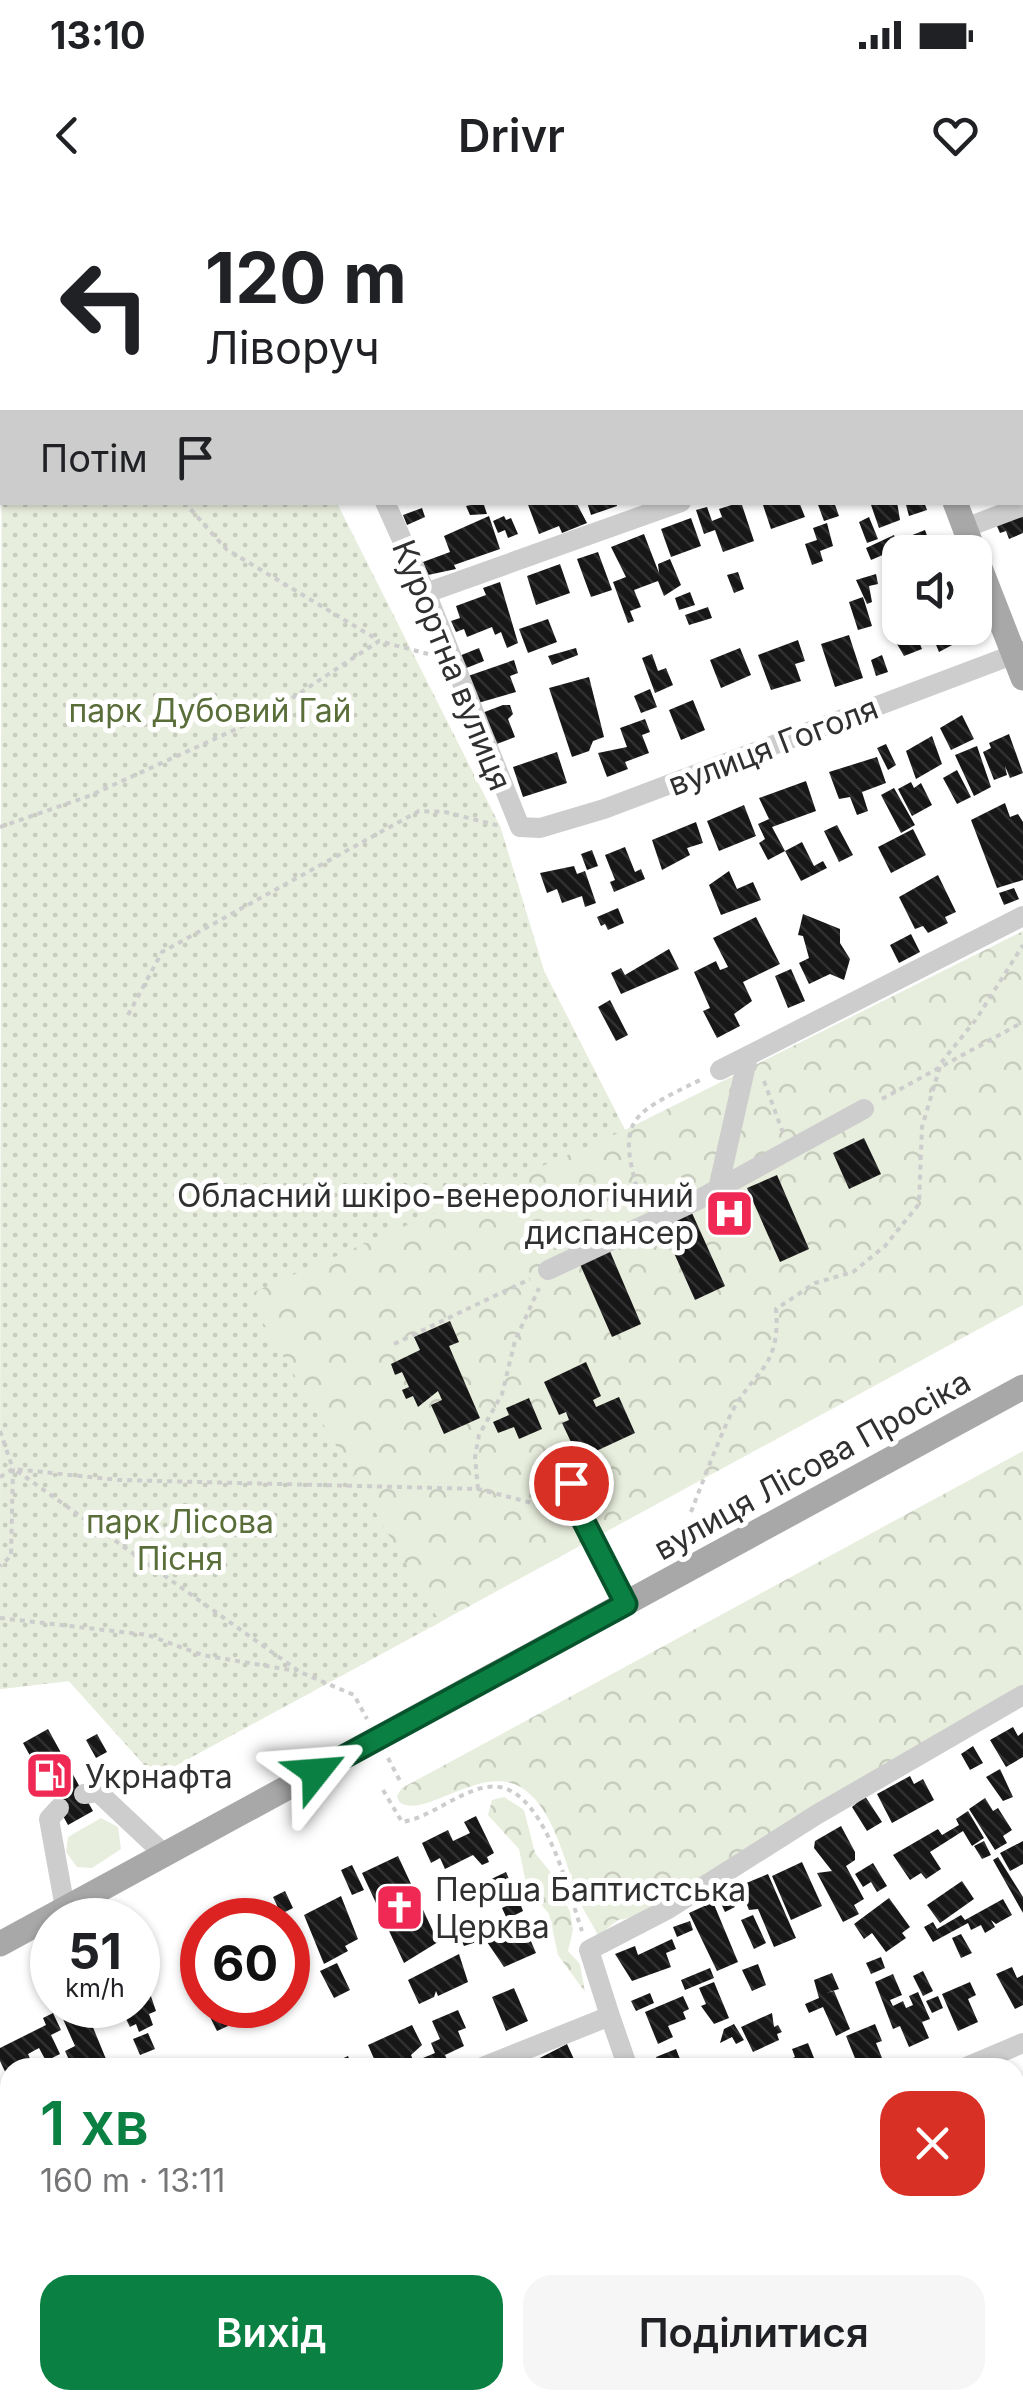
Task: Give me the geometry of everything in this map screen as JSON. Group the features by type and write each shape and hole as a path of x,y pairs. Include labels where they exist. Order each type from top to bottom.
{"main road":[{"path":"956,505 967,535"},
{"path":"992,594 1020,661"},
{"name":"вулиця Лісова Просіка","path":"83,1898 1023,1387"},
{"name":"вулиця Лісова Просіка","path":"0,1944 30,1927"}],"street":[{"name":"Курортна вулиця","path":"386,505 520,827"},
{"path":"426,593 636,510 664,505"},
{"path":"964,528 1023,506"},
{"name":"вулиця Гоголя","path":"520,827 540,828 604,810 1020,661"},
{"path":"720,1070 1023,916"},
{"path":"718,1189 751,1054"},
{"path":"548,1270 718,1189 864,1108"},
{"path":"571,1483 581,1516 626,1604"},
{"path":"625,2058 589,1950 668,1909 816,1815 1023,1695"},
{"path":"84,1794 98,1792 164,1854"},
{"path":"58,1808 49,1819 63,1898"},
{"path":"505,2058 610,2016"},
{"path":"987,2058 1023,2042"}],"path":[{"path":"187,505 226,549 379,641 453,662"},
{"path":"0,828 88,796 265,716 379,641"},
{"path":"128,1015 162,952 419,812 445,812 520,827"},
{"path":"691,1512 730,1415 766,1367 778,1340 776,1308 815,1282 853,1272 885,1246 919,1204 922,1127 939,1068 1023,945"},
{"path":"864,1108 1023,1022"},
{"path":"751,1054 790,1150"},
{"path":"646,1222 634,1180 629,1125 644,1109 720,1070"},
{"path":"394,1344 548,1270"},
{"path":"478,1489 475,1457 479,1435 502,1394 515,1341 548,1270"},
{"path":"0,1431 13,1469 12,1556 0,1566"},
{"path":"13,1469 300,1672 354,1695 367,1719"},
{"path":"0,1478 13,1469 119,1480 478,1489 581,1516"},
{"path":"0,1618 148,1635 202,1655 300,1672"},
{"path":"388,1757 400,1780"},
{"path":"383,1790 402,1822 488,1787 506,1788 523,1797 550,1844 589,1950"}],"green space":[{"name":"парк Дубовий Гай","path":"2,505 375,618 500,826 544,971 625,1130 1023,931 1023,1305 155,1777 69,1681 0,1689"},
{"name":"парк Лісова Пісня","path":"2,505 338,505 500,826 544,971 625,1130 247,1295 440,1622 155,1777 69,1681 0,1689"},
{"path":"1023,1451 1023,1685 684,1891 634,1917 618,1920 598,1936 580,1902 545,1812 525,1790 509,1782 492,1781 424,1804 410,1806 399,1802 397,1796 402,1788"},
{"path":"504,1797 524,1810 535,1853 552,1874 570,1912 573,1930 568,1951 580,1964 585,1992 558,1955 549,1914 527,1888 519,1849 488,1815 492,1800"},
{"path":"101,1818 118,1827 121,1849 92,1868 77,1867 66,1852 68,1837"}],"building":[{"path":"484,505 487,514 470,515 466,506"},
{"path":"528,505 578,505 587,523 562,533 559,526 539,534"},
{"path":"588,505 617,505 617,506 591,515"},
{"path":"742,505 754,541 723,552 715,530 704,534 696,510 707,507 712,521 722,517 719,509"},
{"path":"763,505 800,505 805,517 771,529"},
{"path":"818,505 835,505 839,516 824,521"},
{"path":"871,505 898,505 900,520 879,528"},
{"path":"906,505 925,505 927,510 909,516"},
{"path":"422,508 425,517 407,525 403,515"},
{"path":"1023,513 1023,533 1009,539 1006,531 1000,533 996,524"},
{"path":"489,516 500,549 454,565 456,569 428,575 423,562 450,552 444,536"},
{"path":"504,516 506,520 511,518 518,534 508,538 505,530 498,533 493,521"},
{"path":"869,517 878,539 867,543 859,522"},
{"path":"691,518 701,546 671,557 661,529"},
{"path":"827,523 833,546 820,551 823,561 812,565 805,544 817,540 813,528"},
{"path":"644,534 659,573 658,564 670,559 681,585 664,596 658,581 634,590 641,607 630,611 634,621 628,623 613,582 626,577 611,547"},
{"path":"882,541 882,555 871,560 866,548"},
{"path":"598,552 612,590 591,597 577,559"},
{"path":"560,564 570,593 536,605 527,576"},
{"path":"738,572 744,589 734,593 727,575"},
{"path":"876,574 878,584 869,586 872,602 867,604 856,580"},
{"path":"500,582 518,643 507,648 501,632 495,635 492,627 467,637 464,629 456,632 451,621 460,618 456,606 486,595 483,588"},
{"path":"690,592 695,605 679,610 675,598"},
{"path":"863,597 872,626 858,630 849,602"},
{"path":"708,607 712,618 689,625 685,615"},
{"path":"548,619 557,642 528,653 519,629"},
{"path":"849,635 863,678 835,687 821,644"},
{"path":"798,640 805,661 795,664 801,681 771,690 758,655"},
{"path":"898,645 920,645 922,649 904,656"},
{"path":"479,648 484,661 464,669 459,656"},
{"path":"576,648 578,655 552,665 548,656"},
{"path":"740,648 751,675 721,688 710,660"},
{"path":"652,654 658,671 666,668 673,685 655,693 642,658"},
{"path":"882,655 888,672 876,676 871,660"},
{"path":"514,660 518,673 510,676 516,692 478,703 468,676"},
{"path":"589,677 604,737 593,741 589,751 572,757 549,688"},
{"path":"650,689 657,707 641,713 634,696"},
{"path":"693,700 705,730 681,740 669,710"},
{"path":"510,705 513,714 508,719 515,737 494,745 482,713"},
{"path":"962,715 974,739 951,750 940,728"},
{"path":"645,719 650,732 642,735 649,753 625,762 628,769 607,777 598,753 627,747 620,728"},
{"path":"1009,734 1023,773 1010,778 1005,766 1007,775 994,780 983,752 991,748 989,743"},
{"path":"932,736 942,764 916,779 906,751"},
{"path":"886,744 896,765 888,770 877,748"},
{"path":"977,746 991,787 974,796 955,755"},
{"path":"557,752 567,783 523,797 513,767"},
{"path":"877,757 886,783 862,792 868,811 857,815 850,797 839,799 829,772"},
{"path":"957,770 971,797 957,804 943,778"},
{"path":"806,781 816,811 772,827 785,851 768,860 759,843 765,839 758,824 769,819 759,798"},
{"path":"911,782 914,788 921,783 932,805 912,816 898,789"},
{"path":"894,788 915,825 901,833 881,795"},
{"path":"1005,803 1010,817 1018,814 1023,822 1023,880 997,888 971,820"},
{"path":"744,805 756,836 719,851 707,821"},
{"path":"696,822 703,843 687,848 690,855 662,870 652,840"},
{"path":"837,825 853,855 839,862 824,831"},
{"path":"913,829 926,855 891,873 878,847"},
{"path":"802,842 814,866 823,861 827,868 801,881 785,851"},
{"path":"625,847 635,872 641,869 645,879 614,892 610,882 615,880 605,855"},
{"path":"592,850 598,866 587,870 581,854"},
{"path":"574,866 577,874 585,871 596,903 585,907 582,896 562,903 557,889 547,893 540,873"},
{"path":"729,871 737,889 753,882 761,900 721,915 709,885"},
{"path":"938,875 956,912 945,917 948,923 928,933 923,926 915,929 899,897"},
{"path":"1014,888 1019,899 1004,905 999,893"},
{"path":"618,908 624,923 608,930 605,924 601,926 597,917"},
{"path":"803,914 840,929 840,943 850,959 844,980 830,974 809,984 799,963 809,958 803,936 798,935"},
{"path":"756,917 780,964 743,982 752,1001 734,1014 740,1026 717,1038 703,1011 710,1008 694,972 716,961 720,970 728,967 713,938"},
{"path":"911,934 920,952 899,963 890,945"},
{"path":"669,949 679,969 621,994 611,973 621,968 625,975"},
{"path":"791,969 805,1001 788,1008 775,976"},
{"path":"610,1000 628,1035 616,1041 598,1007"},
{"path":"864,1138 881,1174 849,1189 833,1153"},
{"path":"777,1175 809,1249 780,1262 747,1188"},
{"path":"692,1213 725,1286 695,1300 662,1226"},
{"path":"609,1249 641,1324 612,1337 579,1262"},
{"path":"450,1321 459,1342 449,1346 480,1418 444,1434 431,1405 442,1400 438,1391 418,1407 413,1396 406,1399 402,1390 409,1387 402,1372 395,1375 391,1364 420,1350 414,1337"},
{"path":"586,1362 601,1396 593,1400 596,1407 619,1397 635,1433 579,1459 562,1423 569,1420 566,1412 559,1415 544,1382"},
{"path":"529,1398 542,1429 519,1439 514,1427 498,1433 493,1422 509,1415 506,1408"},
{"path":"1013,1727 1018,1736 1023,1732 1023,1757 1006,1767 990,1740"},
{"path":"48,1729 93,1811 68,1825 23,1743"},
{"path":"97,1734 107,1752 96,1758 86,1740"},
{"path":"973,1746 983,1763 970,1770 961,1754"},
{"path":"1000,1769 1013,1797 1003,1801 986,1777"},
{"path":"910,1776 914,1784 923,1779 934,1800 892,1823 877,1794"},
{"path":"865,1796 882,1822 867,1831 852,1807"},
{"path":"985,1798 993,1811 998,1808 1012,1830 1003,1836 1007,1843 995,1850 969,1809"},
{"path":"968,1811 984,1838 972,1846 963,1831 930,1852 941,1869 926,1879 921,1873 910,1880 893,1855 938,1829 942,1835 959,1825 956,1819"},
{"path":"476,1816 494,1853 487,1857 489,1862 482,1865 473,1855 445,1869 440,1858 431,1863 422,1843 448,1830 453,1841 470,1833 464,1822"},
{"path":"841,1826 855,1852 855,1860 846,1866 864,1899 854,1905 859,1914 843,1922 817,1873 832,1871 814,1848 815,1841"},
{"path":"984,1841 991,1855 982,1859 974,1846"},
{"path":"1023,1841 1023,1864 1010,1871 1000,1853"},
{"name":"Перша Баптистська Церква","path":"398,1856 438,1942 404,1963 362,1873"},
{"path":"998,1857 1023,1897 1023,1913 993,1860"},
{"path":"802,1862 822,1906 791,1920 772,1876"},
{"path":"873,1863 887,1886 877,1892 871,1882 863,1887 855,1874"},
{"path":"352,1865 364,1890 352,1895 341,1870"},
{"path":"506,1872 516,1895 496,1903 487,1881"},
{"path":"768,1874 796,1938 774,1947 758,1909 749,1910 739,1886"},
{"path":"962,1881 974,1899 940,1923 927,1905"},
{"path":"727,1891 735,1907 725,1912 717,1895"},
{"path":"341,1896 358,1939 345,1946 348,1951 324,1964 310,1930 310,1912"},
{"path":"889,1898 910,1927 902,1933 906,1938 886,1952 872,1933 864,1939 854,1924"},
{"path":"1003,1899 1012,1915 996,1924 991,1920 995,1927 985,1933 981,1925 971,1930 968,1923 933,1942 924,1927 933,1922 937,1929 961,1915 965,1920"},
{"path":"519,1900 523,1911 507,1919 502,1908"},
{"path":"713,1902 738,1962 717,1971 689,1913"},
{"path":"753,1915 766,1943 754,1949 741,1920"},
{"path":"484,1921 489,1931 480,1934 483,1940 464,1946 457,1931"},
{"path":"690,1921 693,1930 677,1937 673,1927"},
{"path":"524,1925 536,1953 504,1967 487,1942"},
{"path":"961,1934 972,1953 961,1958 952,1938"},
{"path":"672,1939 676,1949 666,1953 671,1967 632,1981 615,1954 635,1946 638,1955"},
{"path":"459,1954 468,1982 438,1996 436,1991 434,1997 419,2004 408,1980"},
{"path":"881,1957 885,1968 871,1974 866,1963"},
{"path":"337,1963 350,1990 334,1998 320,1971"},
{"path":"758,1964 766,1985 752,1991 742,1970"},
{"path":"1012,1967 1017,1978 1023,1975 1023,2005 1015,2009 996,1974"},
{"path":"710,1968 714,1978 685,1990 681,1980"},
{"path":"923,1971 933,1991 923,1996 913,1976"},
{"path":"832,1973 839,1989 826,1993 834,1991 850,2029 836,2036 823,2007 809,2013 805,2004 819,1998 814,1980"},
{"path":"893,1974 902,1995 890,2000 893,2006 903,2001 906,2008 913,2005 909,1996 918,1992 930,2019 922,2022 929,2038 909,2047 900,2026 893,2029 875,1982"},
{"path":"714,1982 729,2018 714,2024 701,2006 706,2004 699,1988"},
{"path":"970,1982 976,1995 968,1999 978,2022 958,2031 942,1994"},
{"path":"514,1988 528,2021 506,2031 492,1997"},
{"path":"650,1993 654,2003 636,2011 631,2001"},
{"path":"683,1996 689,2009 683,2012 686,2019 668,2026 673,2037 658,2044 645,2012"},
{"path":"938,1996 943,2008 932,2013 926,2001"},
{"path":"458,2010 466,2028 458,2031 464,2046 445,2055 446,2058 423,2058 435,2053 431,2043 440,2039 432,2021"},
{"path":"772,2013 774,2027 778,2025 782,2032 777,2034 779,2040 753,2052 741,2027"},
{"path":"734,2024 744,2040 736,2044 732,2037 720,2043 724,2029"},
{"path":"875,2024 882,2041 876,2043 882,2058 855,2058 846,2036"},
{"path":"412,2025 422,2045 412,2058 374,2058 368,2045"},
{"path":"40,2028 61,2030 51,2035 60,2054 52,2058 44,2058 39,2048 28,2054 30,2058 0,2058 0,2048"},
{"path":"67,2028 93,2028 106,2058 68,2058 65,2051 75,2046"},
{"path":"148,2033 155,2049 140,2055 133,2039"},
{"path":"808,2043 814,2058 792,2058 792,2049"},
{"path":"567,2044 573,2058 540,2058"},
{"path":"676,2049 680,2058 656,2058"}],"place":[{"name":"Обласний шкіро-венерологічний диспансер","path":"729,1213"},
{"name":"Укрнафта","path":"50,1776"},
{"name":"Перша Баптистська Церква","path":"400,1907"}],"route":[{"path":"316,1772 626,1604 581,1516 571,1483"}]}
